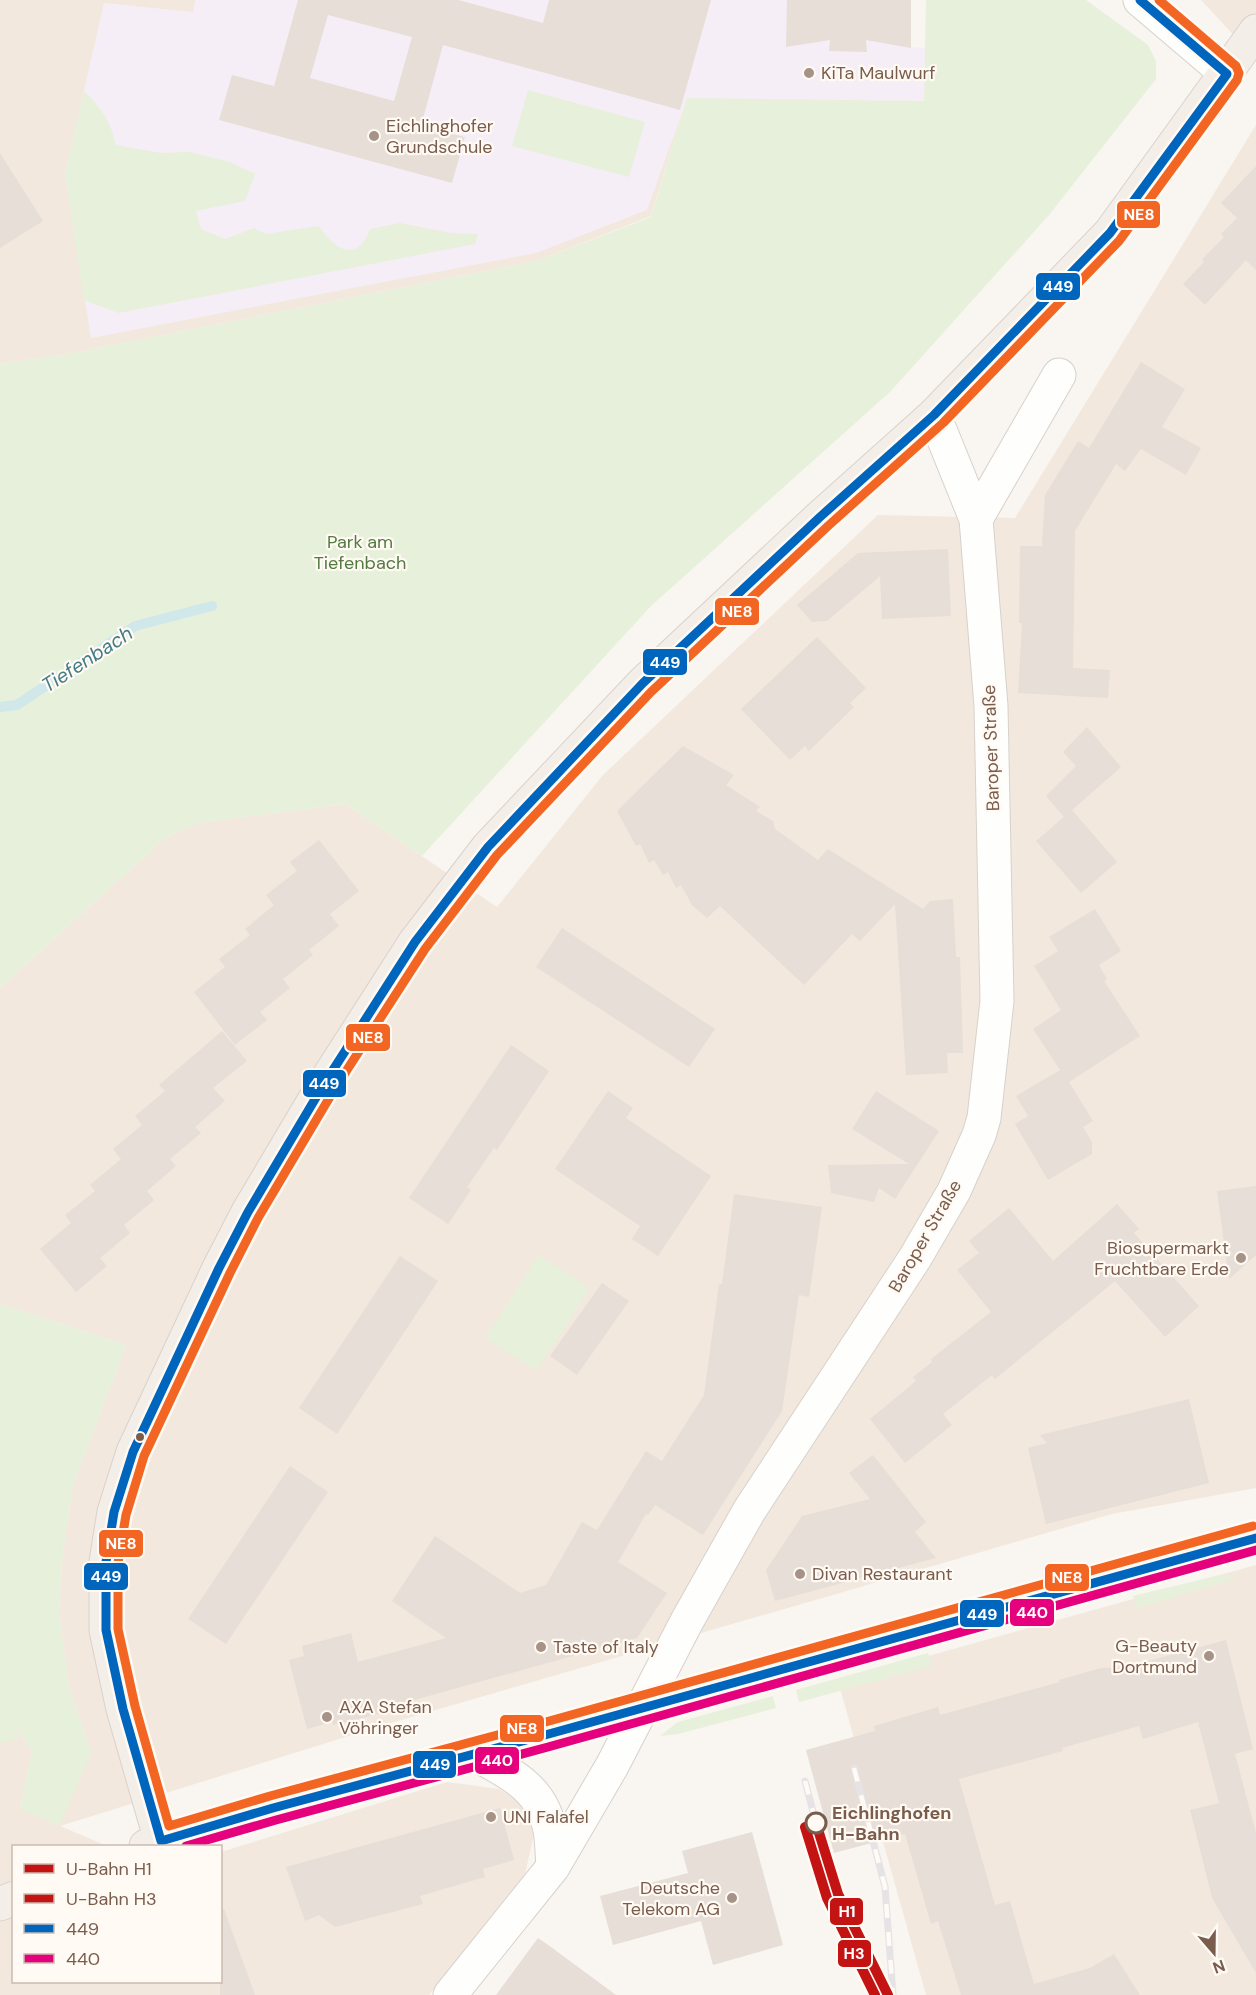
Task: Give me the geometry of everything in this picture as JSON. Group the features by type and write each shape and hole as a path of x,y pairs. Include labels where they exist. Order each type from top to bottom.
{"main road":[{"path":"1255,1542 273,1808 153,1844 106,1630 106,1562 114,1512 133,1452 196,1314 248,1212 324,1084 414,942 488,847 643,682 934,414 1110,233 1256,31"}],"street":[{"path":"1140,0 1227,74"},
{"path":"976,519 1059,375"},
{"name":"Baroper Straße","path":"450,1995 553,1867 644,1708 687,1622 749,1511 915,1258 954,1191 979,1135 984,1118 997,1001 992,706 976,519 934,414"},
{"path":"475,1754 516,1778 534,1792 543,1807 550,1830 553,1867"}],"shaded area":[{"name":"Eichlinghofer Grundschule","path":"0,0 713,0 687,98 651,216 537,261 73,353 0,364"},
{"name":"Eichlinghofer Grundschule","path":"195,0 911,0 911,47 925,48 924,101 687,99 647,210 536,253 91,338 65,174 104,3 193,12"},
{"path":"1201,0 1256,0 1256,59"},
{"path":"1256,125 1256,1488 1112,1514 384,1725 60,1826 105,1845 12,1845 12,1983 222,1983 222,1852 447,1782 499,1789 523,1803 536,1826 525,1874 429,1995 0,1995 0,1701 32,1751 20,1809 91,1753 69,1688 59,1612 62,1560 73,1485 126,1345 0,1304 0,988 164,839 197,823 345,804 497,907 603,775 878,515 1015,518"},
{"path":"1256,1565 1256,1995 926,1995 838,1681"}],"green space":[{"name":"Park am Tiefenbach","path":"926,0 1086,0 1148,45 1156,61 1156,79 1049,215 890,392 651,606 422,856 345,804 197,823 164,839 0,988 0,364 73,353 537,261 651,217 687,98 924,101"},
{"path":"528,90 645,122 629,177 512,146"},
{"path":"84,91 104,115 116,145 161,153 189,152 230,162 255,174 245,201 196,211 201,229 225,239 254,228 266,234 319,226 332,242 346,250 352,250 359,247 365,240 370,229 400,223 451,233 478,234 475,244 119,313 84,300 65,174"},
{"path":"539,1255 590,1288 536,1371 485,1338"},
{"path":"0,1304 126,1345 73,1485 62,1560 59,1612 69,1688 91,1753 59,1826 20,1809 32,1751 16,1726 19,1739 0,1743"},
{"path":"1220,1575 1231,1575 1237,1578 1137,1609 1133,1596"},
{"path":"928,1653 931,1666 799,1702 796,1690"},
{"path":"773,1696 776,1708 678,1734 660,1736 678,1722"}],"building":[{"path":"298,0 458,0 543,23 549,0 711,0 680,110 443,45 421,126 465,137 452,183 219,120 232,75 274,86","holes":["328,15 412,37 394,101 310,78"]},
{"path":"787,0 911,0 911,48 866,40 867,52 829,51 830,40 786,47"},
{"path":"0,153 43,221 0,248"},
{"path":"1256,166 1256,270 1246,260 1205,305 1183,284 1204,262 1202,259 1224,237 1221,234 1237,218 1221,203"},
{"path":"1141,362 1185,389 1162,427 1201,448 1186,475 1141,449 1125,471 1116,464 1075,531 1073,668 1110,670 1108,698 1018,693 1022,623 1019,623 1020,546 1042,546 1045,495 1078,441 1089,448"},
{"path":"948,549 951,616 882,619 880,576 827,621 812,622 797,605 858,553"},
{"path":"817,637 866,688 850,703 854,707 809,751 805,746 790,760 741,709"},
{"path":"1087,727 1121,767 1064,817 1046,796 1076,766 1063,752"},
{"path":"683,746 734,775 726,785 760,807 756,811 773,821 775,829 818,860 828,849 923,909 930,901 953,899 956,957 960,957 963,1053 947,1053 948,1073 906,1075 895,904 860,941 852,934 804,985 720,906 707,918 692,905 681,885 676,888 668,872 663,875 654,860 649,863 640,844 636,846 617,811"},
{"path":"1072,810 1117,862 1081,893 1036,841"},
{"path":"319,840 359,891 330,914 339,926 309,950 313,955 283,979 290,988 260,1012 267,1020 235,1045 194,992 225,967 219,959 250,935 245,929 274,905 266,895 297,871 290,862"},
{"path":"1095,909 1121,951 1099,965 1107,979 1104,981 1140,1036 1069,1082 1093,1121 1083,1127 1092,1142 1092,1154 1048,1180 1015,1124 1028,1116 1016,1096 1060,1070 1033,1029 1061,1010 1034,966 1058,951 1049,937"},
{"path":"562,928 715,1029 689,1067 536,967"},
{"path":"222,1031 247,1061 213,1088 225,1101 195,1127 201,1133 170,1159 176,1166 147,1191 154,1200 124,1225 130,1233 100,1258 107,1266 76,1292 40,1249 71,1223 65,1215 95,1191 90,1185 121,1159 113,1149 142,1125 135,1116 165,1091 159,1085"},
{"path":"511,1045 549,1071 497,1150 494,1148 467,1187 471,1190 448,1224 409,1198"},
{"path":"608,1091 633,1108 626,1118 711,1176 658,1256 632,1239 640,1226 555,1169"},
{"path":"876,1091 939,1131 895,1199 879,1188 874,1202 831,1193 828,1165 909,1164 852,1129"},
{"name":"Biosupermarkt Fruchtbare Erde","path":"1256,1186 1256,1255 1229,1279 1217,1191"},
{"path":"734,1194 822,1207 809,1297 799,1295 782,1411 703,1535 655,1505 648,1515 646,1514 618,1562 667,1593 637,1638 407,1702 408,1707 307,1729 289,1660 304,1656 302,1646 351,1633 358,1662 446,1638 392,1601 435,1536 520,1593 546,1585 582,1522 597,1530 646,1451 662,1461 704,1395"},
{"path":"1117,1204 1139,1229 1134,1233 1199,1306 1165,1337 1115,1281 995,1379 992,1375 943,1414 952,1425 905,1463 870,1419 916,1381 913,1377 932,1362 931,1359 991,1312 957,1270 979,1253 969,1241 1009,1208 1053,1261"},
{"path":"400,1256 438,1281 337,1434 299,1408"},
{"path":"602,1283 629,1301 577,1375 550,1356"},
{"path":"1189,1399 1209,1483 1046,1524 1028,1448 1047,1443 1040,1435"},
{"path":"873,1455 926,1522 915,1532 936,1558 775,1601 766,1570 802,1516 870,1499 849,1473"},
{"path":"290,1466 328,1492 226,1644 188,1619"},
{"path":"1226,1640 1253,1749 1235,1754 1256,1833 1256,1973 1212,1898 1190,1810 1219,1803 1198,1722 1143,1739 1139,1726 1062,1748 1063,1751 959,1779 995,1905 1010,1901 1034,1984 1090,1968 1114,1954 1140,1995 961,1995 938,1921 931,1924 905,1834 834,1853 806,1750 875,1731 874,1726 938,1707 940,1715 1060,1682 1059,1680 1101,1668 1126,1667"},
{"path":"500,1808 514,1860 483,1869 485,1877 420,1896 423,1904 335,1927 319,1915 305,1921 286,1867"},
{"name":"Deutsche Telekom AG","path":"752,1832 783,1945 713,1965 701,1921 613,1945 600,1896 688,1873 682,1851"},
{"path":"224,1909 255,1995 220,1995 222,1910"},
{"path":"538,1938 551,1947 616,1995 496,1995"}],"waterway":[{"name":"Tiefenbach","path":"0,707 17,705 135,626 212,606"}],"railway":[{"path":"854,1768 885,1887 893,1995"},
{"path":"805,1781 816,1823"}],"metro line":[{"name":"H1","path":"816,1823 838,1894 888,1995"},
{"name":"H3","path":"805,1827 827,1898 875,1995"}],"transit line":[{"name":"449","path":"1140,0 1227,74"},
{"name":"NE8","path":"1159,0 1236,66 1239,73 1237,80 1119,241 943,423 828,526 651,692 497,855 425,949 334,1090 258,1218 144,1456 126,1515 118,1563 118,1629 135,1706 169,1826 270,1796 1253,1526"},
{"name":"449","path":"161,1841 123,1709 106,1630 106,1562 114,1512 133,1452 219,1268 248,1212 324,1084 415,942 488,847 643,683 820,517 934,415 1110,233 1227,74"},
{"name":"449","path":"161,1841 273,1808 1256,1538"},
{"name":"440","path":"189,1845 1256,1550"}],"place":[{"name":"KiTa Maulwurf","path":"809,73"},
{"name":"Eichlinghofer Grundschule","path":"374,136"},
{"name":"Biosupermarkt Fruchtbare Erde","path":"1241,1258"},
{"name":"Divan Restaurant","path":"800,1574"},
{"name":"Taste of Italy","path":"541,1647"},
{"name":"G-Beauty Dortmund","path":"1209,1656"},
{"name":"AXA Stefan Vöhringer","path":"327,1717"},
{"name":"UNI Falafel","path":"491,1817"},
{"name":"Eichlinghofen H-Bahn","path":"816,1823"},
{"name":"Deutsche Telekom AG","path":"732,1898"}]}
